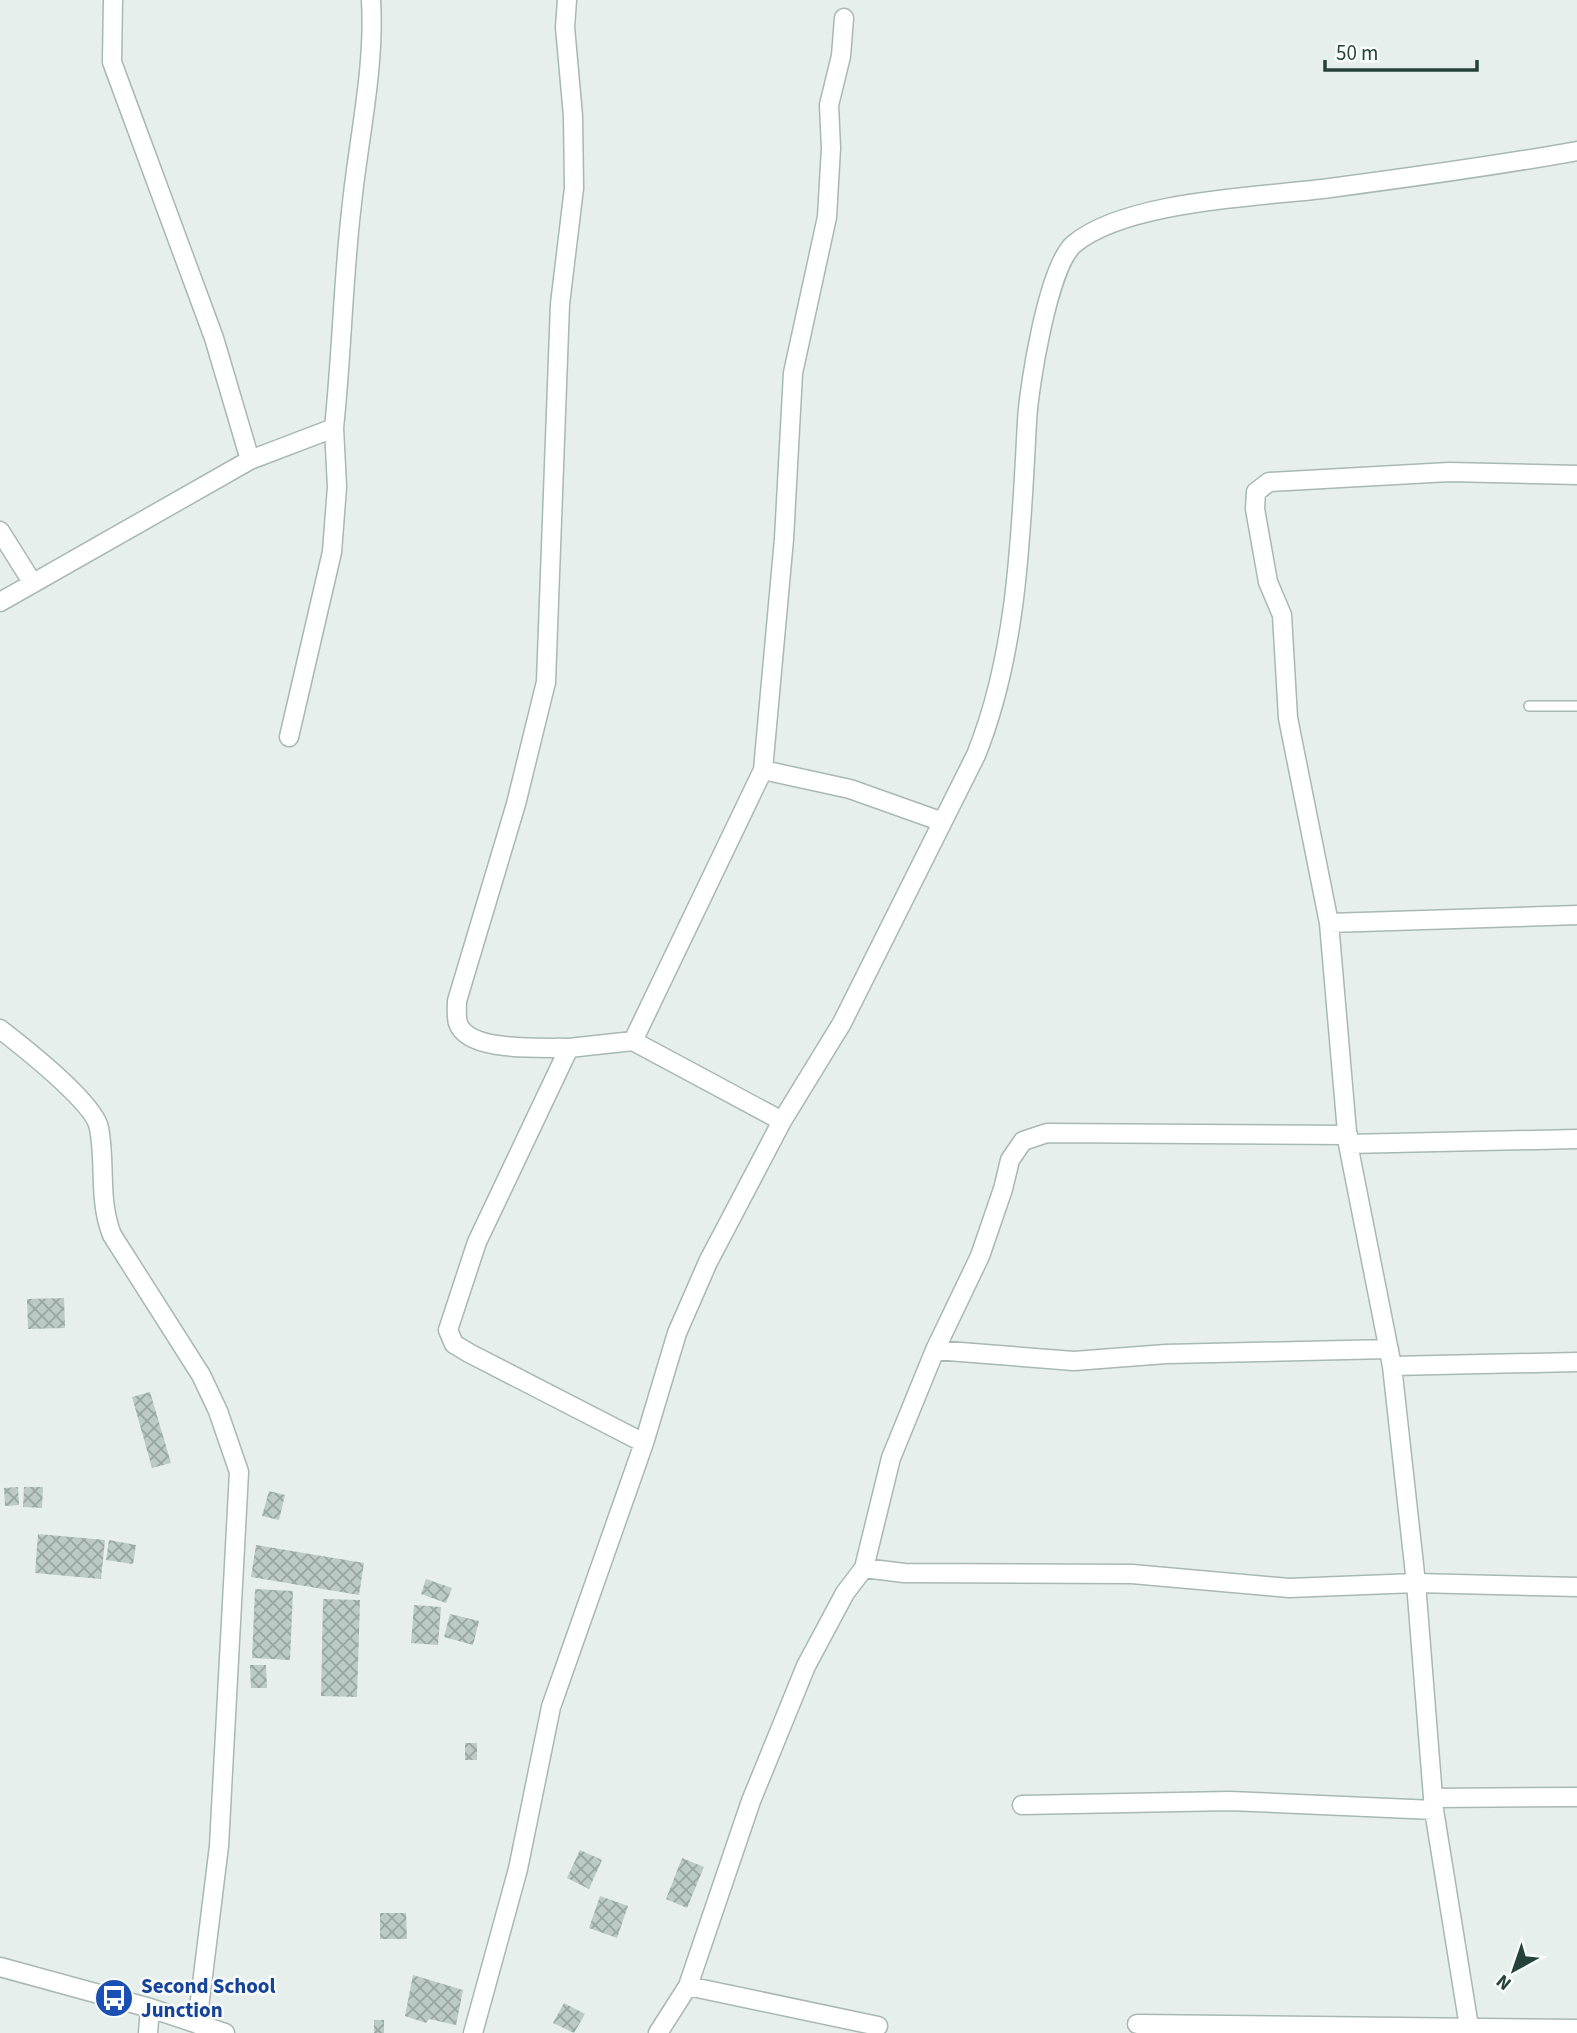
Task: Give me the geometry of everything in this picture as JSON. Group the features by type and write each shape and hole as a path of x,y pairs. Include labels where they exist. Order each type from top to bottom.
{"street":[{"path":"113,0 110,36 112,62 214,338 250,460"},
{"path":"289,737 332,552 337,487 334,428 344,341 351,206 370,69 371,0"},
{"path":"567,0 565,27 573,116 574,188 560,304 546,682 516,804 457,1001 458,1023 466,1035 483,1044 569,1048 633,1041 782,1121"},
{"path":"633,1041 763,770 784,539 793,373 827,218 831,148 829,105 841,55 844,18"},
{"path":"473,2033 514,1882 551,1707 645,1443 677,1333 708,1262 782,1121 842,1023 940,821 976,755 993,711 1009,628 1023,499 1030,384 1057,274 1072,246 1101,227 1163,209 1488,166 1577,151"},
{"path":"0,602 250,460 334,428"},
{"path":"1469,2031 1434,1804 1416,1583 1391,1357 1348,1140 1329,923 1288,718 1282,615 1268,582 1255,509 1256,492 1269,482 1292,480 1449,472 1577,475"},
{"path":"0,531 33,582"},
{"path":"763,770 850,789 940,821"},
{"path":"1329,923 1577,915"},
{"path":"0,1030 52,1072 88,1108 99,1125 104,1215 113,1235 201,1375 218,1411 239,1472 219,1846 197,2024"},
{"path":"569,1048 477,1242 448,1330 454,1344 469,1353 645,1443"},
{"path":"658,2033 688,1986 751,1801 806,1666 845,1594 864,1568 891,1458 935,1350 979,1256 1003,1189 1010,1160 1023,1141 1047,1133 1348,1140 1577,1139"},
{"path":"935,1350 1073,1361 1166,1354 1577,1362"},
{"path":"864,1568 904,1573 1132,1574 1289,1588 1416,1583 1577,1587"},
{"path":"1022,1805 1230,1801 1434,1804 1577,1797"},
{"path":"0,1967 150,2008 225,2033"},
{"path":"688,1986 878,2026"},
{"path":"148,2033 150,2008"},
{"path":"1138,2024 1469,2031 1577,2029"}],"lane":[{"path":"1529,706 1577,706"}],"building":[{"path":"64,1298 65,1328 28,1329 27,1299"},
{"path":"150,1392 171,1463 152,1468 132,1397"},
{"path":"18,1487 19,1505 5,1506 4,1488"},
{"path":"24,1487 43,1487 42,1508 23,1507"},
{"path":"269,1491 285,1495 279,1520 262,1516"},
{"path":"38,1534 105,1540 101,1579 35,1573"},
{"path":"109,1540 136,1545 133,1564 106,1560"},
{"path":"256,1545 364,1563 359,1595 251,1577"},
{"path":"426,1579 452,1588 446,1603 421,1594"},
{"path":"255,1589 293,1591 290,1660 252,1658"},
{"path":"323,1599 360,1600 357,1697 321,1696"},
{"path":"414,1605 441,1607 438,1645 411,1643"},
{"path":"450,1614 479,1621 473,1645 444,1637"},
{"path":"250,1665 266,1665 267,1688 251,1688"},
{"path":"465,1743 477,1743 477,1760 465,1760"},
{"path":"580,1850 602,1860 589,1889 567,1878"},
{"path":"682,1858 704,1867 687,1908 666,1899"},
{"path":"600,1896 628,1906 617,1938 589,1928"},
{"path":"380,1913 406,1913 407,1939 380,1939"},
{"path":"413,1975 463,1990 456,2025 429,2019 426,2023 405,2016"},
{"path":"564,2003 585,2014 574,2033 553,2023"},
{"path":"374,2020 384,2020 384,2033 374,2033"}],"place":[{"name":"Second School Junction","path":"114,1998"}]}
